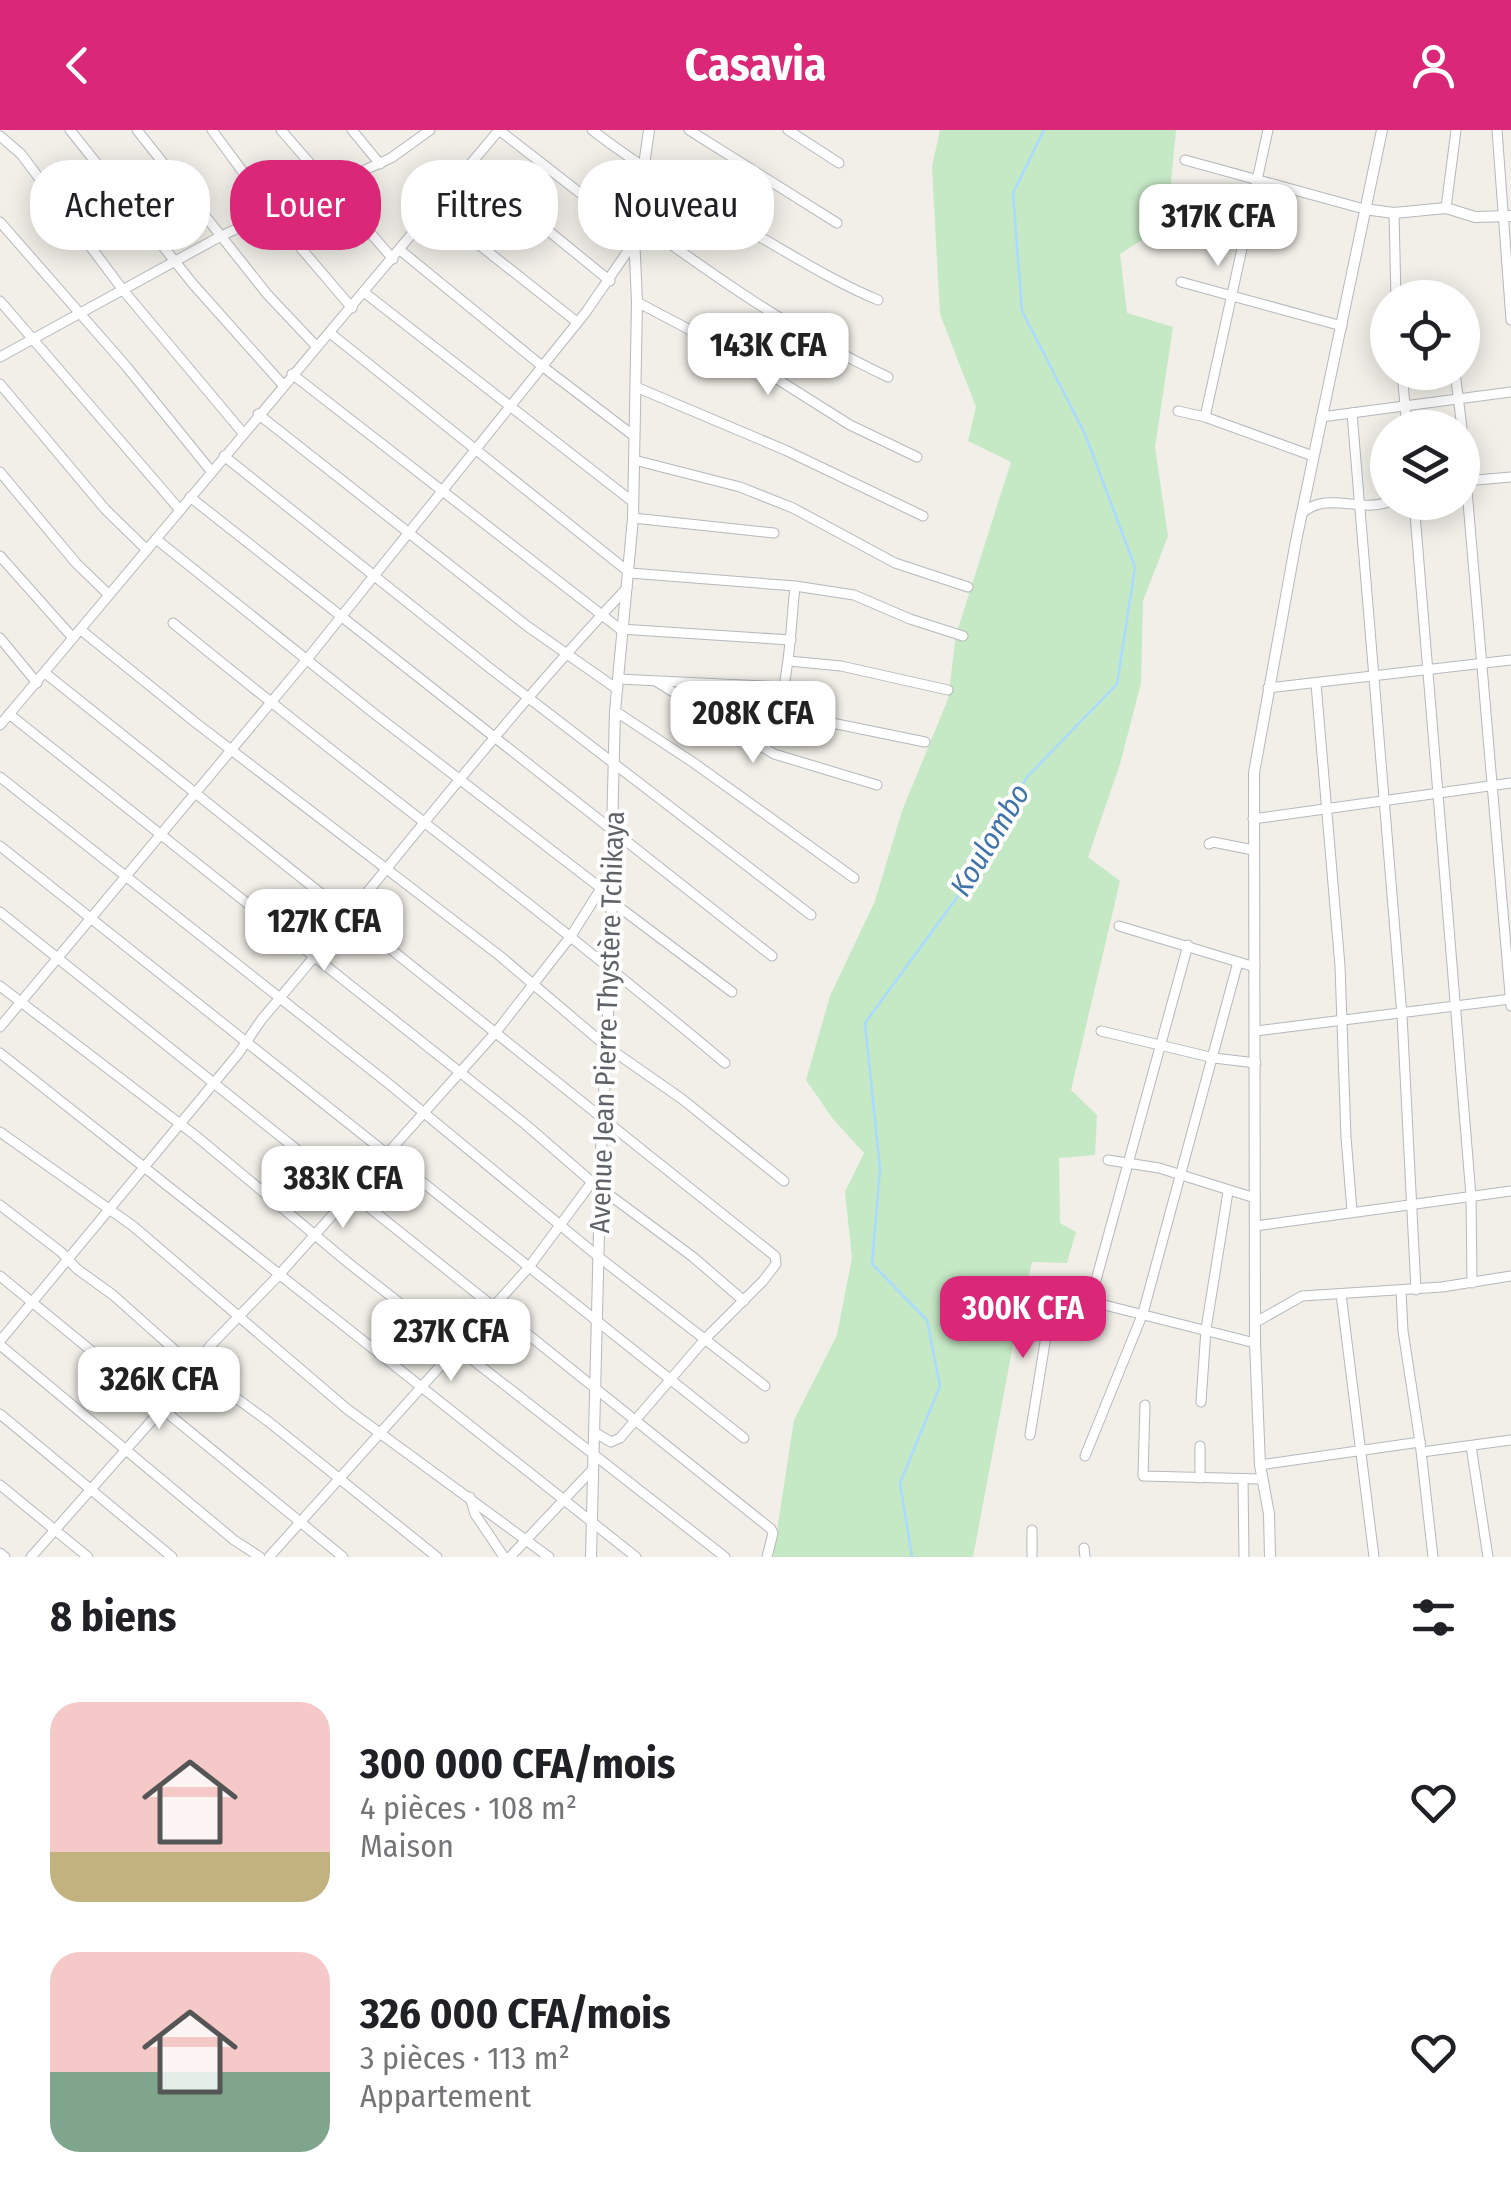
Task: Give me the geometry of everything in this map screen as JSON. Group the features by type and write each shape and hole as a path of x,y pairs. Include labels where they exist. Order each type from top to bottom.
{"street":[{"path":"8,130 0,135 22,154 123,290 243,432"},
{"path":"70,130 282,386"},
{"path":"138,130 267,294 318,348"},
{"path":"212,130 234,160"},
{"path":"281,130 307,160"},
{"path":"352,130 377,160"},
{"path":"381,163 429,130"},
{"path":"475,160 499,130 578,194"},
{"path":"592,130 634,160"},
{"name":"Avenue Jean Pierre Thystère Tchikaya","path":"645,160 649,130"},
{"path":"689,130 838,222"},
{"path":"788,130 839,163"},
{"path":"1206,417 1268,130"},
{"path":"1270,1557 1269,1514 1260,1465 1255,1343 1254,773 1301,514 1382,130"},
{"path":"1446,208 1456,130"},
{"path":"1496,130 1506,217 1511,320"},
{"path":"1185,160 1364,209 1394,213 1446,208 1474,217 1506,217"},
{"path":"1394,213 1396,280"},
{"path":"0,222 212,471"},
{"path":"0,357 230,232"},
{"path":"558,239 610,281"},
{"path":"774,244 878,300"},
{"path":"381,245 393,259"},
{"path":"304,250 352,308"},
{"path":"0,725 400,250 634,436"},
{"path":"486,250 578,322"},
{"path":"0,1027 271,704 578,322 610,281 628,250"},
{"name":"Avenue Jean Pierre Thystère Tchikaya","path":"592,1557 600,1258 596,1185 611,968 615,711 633,518 638,302 635,250"},
{"path":"680,250 768,310 851,360 888,376"},
{"path":"1181,282 1342,326"},
{"path":"365,293 633,502"},
{"path":"0,302 180,510"},
{"path":"638,302 747,360 850,425 916,457"},
{"path":"330,333 630,573 795,586 865,597 910,619 963,636"},
{"path":"292,374 620,628 791,640"},
{"path":"0,384 105,509 148,550"},
{"path":"636,387 785,450 924,516"},
{"path":"1404,390 1406,410"},
{"path":"1457,390 1460,410"},
{"path":"1321,418 1511,392"},
{"path":"1178,411 1206,417 1314,456"},
{"path":"1352,412 1402,1015 1416,1290"},
{"path":"258,414 566,654 617,684 784,687"},
{"path":"224,456 810,915"},
{"path":"634,460 740,487 793,508 895,563 968,587"},
{"path":"0,472 109,596"},
{"path":"1480,480 1511,477"},
{"path":"190,497 772,956"},
{"path":"1301,514 1322,501 1370,505"},
{"path":"633,518 774,532"},
{"path":"1415,520 1458,1007 1472,1196 1472,1283"},
{"path":"1256,1031 1511,1002 1469,520"},
{"path":"156,539 459,780 602,888"},
{"path":"0,556 77,634 232,748 606,1046 682,1099 784,1181"},
{"path":"759,747 778,712 784,687 795,586"},
{"path":"260,1557 234,1540 0,1343 459,780 627,588"},
{"path":"172,623 571,936 725,1063"},
{"path":"0,638 37,682"},
{"path":"1268,688 1511,660"},
{"path":"788,661 841,666 948,690"},
{"path":"45,673 775,1256 772,1269 744,1302 706,1338 615,1441 604,1440 594,1432"},
{"path":"657,682 759,747 799,764 877,785"},
{"path":"1316,684 1329,810 1352,1211"},
{"path":"615,711 854,878"},
{"path":"778,712 925,742"},
{"path":"9,714 596,1185 693,1257 744,1302"},
{"path":"0,777 765,1386"},
{"path":"1253,819 1511,783"},
{"path":"1209,844 1252,850"},
{"path":"0,846 744,1438"},
{"path":"31,1557 162,1410 210,1346 278,1276 496,1032 571,936 610,873"},
{"path":"611,902 732,992"},
{"path":"0,912 771,1529 774,1533 767,1557"},
{"path":"1118,926 1254,967"},
{"path":"1090,1302 1188,945"},
{"path":"1085,1456 1142,1313 1238,962"},
{"path":"0,986 178,1123 592,1456 726,1557"},
{"path":"1101,1031 1214,1058 1256,1063"},
{"path":"0,1053 636,1557"},
{"path":"0,1132 66,1182 109,1208 347,1409 549,1557"},
{"path":"1108,1160 1182,1176 1255,1198"},
{"path":"269,1557 457,1349 596,1185"},
{"path":"1255,1226 1511,1191"},
{"path":"1202,1402 1206,1329 1228,1192"},
{"path":"0,1205 195,1368 438,1557"},
{"path":"0,1276 343,1557"},
{"path":"1256,1322 1300,1296 1416,1290 1511,1276"},
{"path":"1033,1287 1255,1343"},
{"path":"1401,1291 1433,1557"},
{"path":"1030,1434 1053,1293"},
{"path":"1341,1294 1374,1557"},
{"path":"1145,1405 1143,1476 1261,1479"},
{"path":"0,1414 172,1557"},
{"path":"1260,1465 1359,1452 1511,1440"},
{"path":"1200,1446 1200,1478"},
{"path":"1471,1446 1488,1557"},
{"path":"470,1497 475,1514 507,1557 592,1470"},
{"path":"1243,1479 1244,1557"},
{"path":"0,1485 88,1557"},
{"path":"1032,1530 1032,1557"}],"green space":[{"path":"940,130 1176,130 1167,224 1120,254 1127,313 1173,327 1155,447 1168,536 1143,601 1141,683 1120,764 1088,857 1120,881 1071,1090 1097,1115 1095,1155 1059,1158 1060,1223 1076,1232 1067,1263 1032,1262 973,1557 773,1557 794,1420 837,1335 852,1258 845,1192 864,1153 833,1119 806,1080 830,996 875,901 902,811 948,699 956,635 1011,462 968,441 976,407 940,314 932,167"}],"waterway":[{"name":"Koulombo","path":"912,1557 900,1483 940,1386 927,1320 872,1264 880,1169 865,1023 961,892 1027,777 1117,684 1135,567 1085,434 1022,311 1013,193 1044,130"}]}
